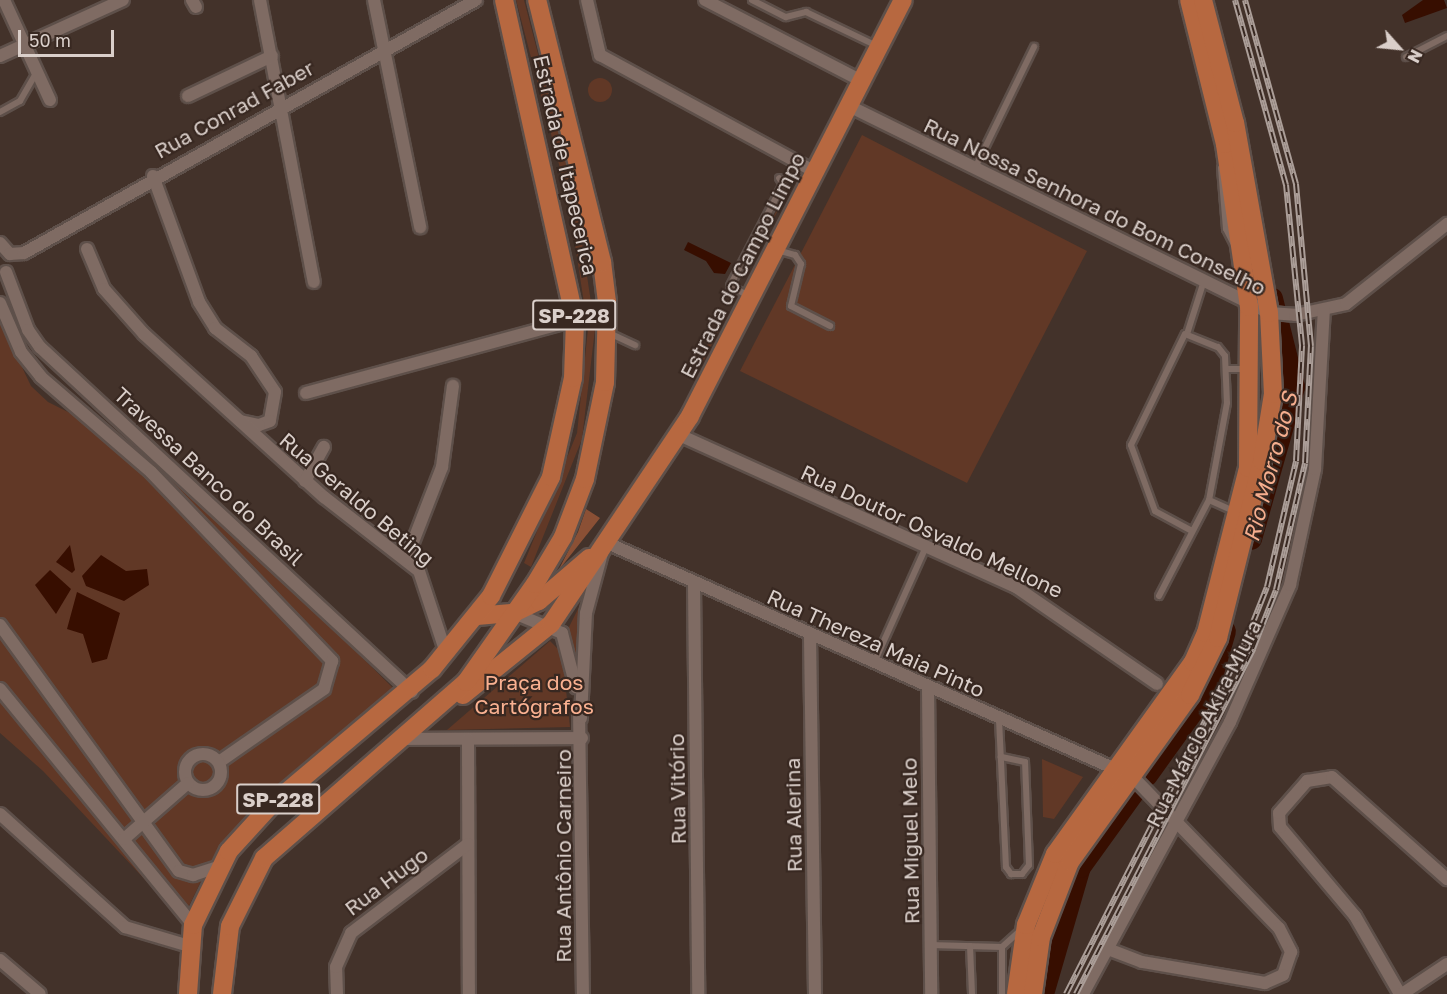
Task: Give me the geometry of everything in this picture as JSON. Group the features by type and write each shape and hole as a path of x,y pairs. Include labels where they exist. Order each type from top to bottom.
{"main road":[{"name":"Estrada de Itapecerica","path":"188,994 189,946 194,924 220,866 271,805 412,692 446,653 477,616 529,529 551,477 573,378 574,320 504,0"},
{"name":"Estrada de Itapecerica","path":"222,994 230,926 258,868 290,831 443,706 514,613 562,537 582,488 599,427 608,333 602,262 537,0"},
{"path":"1189,0 1225,144 1249,307 1253,369 1245,515"},
{"path":"1016,994 1035,927 1073,825 1125,774 1193,663 1245,515 1273,394 1269,313 1240,146 1203,0"},
{"name":"Estrada do Campo Limpo","path":"443,706 515,657 551,624 677,434 753,297 899,3"},
{"name":"Estrada do Campo Limpo","path":"477,616 514,613 556,589 605,542"},
{"path":"1033,994 1035,927"}],"street":[{"path":"4,0 50,100"},
{"path":"0,56 123,0"},
{"path":"260,0 314,282"},
{"path":"374,0 420,227"},
{"name":"Rua Conrad Faber","path":"0,243 14,255 281,105 476,0"},
{"path":"587,0 600,55 814,171"},
{"path":"705,0 860,80"},
{"path":"188,96 272,56"},
{"name":"Rua Nossa Senhora do Bom Conselho","path":"847,105 1249,307 1269,313 1324,310 1368,292 1447,224"},
{"path":"153,176 199,302 215,328 251,356 275,392 270,421 259,425 236,420"},
{"name":"Rua Geraldo Beting","path":"87,249 116,305 236,420 305,481 406,560 427,583 446,653"},
{"name":"Travessa Banco do Brasil","path":"6,272 28,330 40,347 412,692"},
{"path":"0,303 21,352 41,377 160,480 332,661 324,689 219,762 217,784 208,790 188,783"},
{"name":"Rua Márcio Akira Miura","path":"1083,994 1230,722 1290,585 1315,469 1324,310"},
{"path":"306,393 574,320"},
{"path":"406,560 442,467 453,386"},
{"name":"Rua Doutor Osvaldo Mellone","path":"677,434 1045,602 1158,684"},
{"path":"305,481 324,447"},
{"name":"Rua Thereza Maia Pinto","path":"605,542 810,636 1125,774 1177,817 1290,943 1283,975 1273,982 1254,982 1142,962 1106,948"},
{"name":"Rua Antônio Carneiro","path":"580,718 585,622 605,542"},
{"name":"Rua Vitório","path":"694,584 698,994"},
{"path":"514,613 551,624"},
{"name":"Rua Antônio Carneiro","path":"551,624 566,643 582,738 583,994"},
{"path":"0,625 179,871 193,875 220,866"},
{"name":"Rua Alerina","path":"810,636 815,994"},
{"name":"Rua Miguel Melo","path":"928,687 931,994"},
{"path":"0,690 194,924"},
{"path":"402,739 582,738"},
{"path":"468,739 470,994"},
{"path":"188,783 184,771 198,754 219,762"},
{"path":"1447,879 1332,777 1307,781 1279,813 1280,827 1355,916 1401,994 1447,964"},
{"path":"124,839 141,819 188,783"},
{"path":"0,813 125,927 189,946"},
{"name":"Rua Hugo","path":"337,994 336,967 351,933 468,844"},
{"path":"0,960 40,994"}],"lane":[{"path":"752,0 786,17 806,12 877,46"},
{"path":"1406,57 1447,36"},
{"path":"975,169 1034,47"},
{"path":"0,112 20,100 37,71"},
{"path":"753,297 730,286 783,184 778,178"},
{"path":"776,249 795,255 801,264 791,306 830,327"},
{"path":"1192,531 1155,511 1131,444 1187,334 1203,284"},
{"path":"608,333 636,345"},
{"path":"1159,596 1209,500 1223,438 1227,369 1218,347 1187,334"},
{"path":"1227,369 1253,369"},
{"path":"1209,500 1245,515"},
{"path":"874,664 926,546"},
{"path":"999,719 1006,867 1015,875 1029,865"},
{"path":"1001,757 1025,762 1029,865"},
{"path":"1029,865 1054,875"},
{"path":"930,945 1002,946 1035,927"},
{"path":"970,946 972,994"},
{"path":"1002,946 1002,994"}],"green space":[{"path":"516,0 524,0 575,196 595,329 582,439 531,567 524,563 577,433 588,329 568,199"},
{"path":"600,78 605,79 611,85 611,95 605,101 600,102 595,101 589,95 588,90 589,85 595,79"},
{"path":"862,135 1087,251 967,483 740,371"},
{"path":"789,186 765,236 741,281"},
{"path":"724,311 727,314 701,366 698,364"},
{"path":"0,321 31,386 48,402 126,441 193,491 393,688 253,805 205,873 186,912 166,902 43,771 0,733"},
{"path":"581,603 578,627 578,670 567,631"},
{"name":"Praça dos Cartógrafos","path":"550,641 562,653 570,727 447,730"},
{"path":"1042,759 1083,777 1054,819 1043,817"}],"shaded area":[{"path":"1423,0 1444,0 1447,8 1405,23 1402,15"},
{"path":"688,242 731,263 725,274 714,273 706,261 684,250"},
{"path":"586,509 600,518 558,571 578,532"},
{"path":"70,545 75,570 72,573 56,562"},
{"path":"101,555 126,571 147,569 149,585 124,601 86,586 82,576"},
{"path":"50,570 71,589 56,614 35,585"},
{"path":"77,592 120,613 107,659 92,663 83,634 67,629"}],"waterway":[{"name":"Rio Morro do S","path":"1251,539 1294,387 1272,299"},
{"name":"Rio Morro do S","path":"1147,775 1208,690 1225,631"},
{"name":"Rio Morro do S","path":"1043,994 1080,867 1134,792"}],"railway":[{"path":"1066,994 1244,645 1267,587 1296,461 1302,345 1286,185 1235,0"},
{"path":"1076,994 1253,649 1276,590 1305,463 1311,346 1296,184 1245,0"}]}
